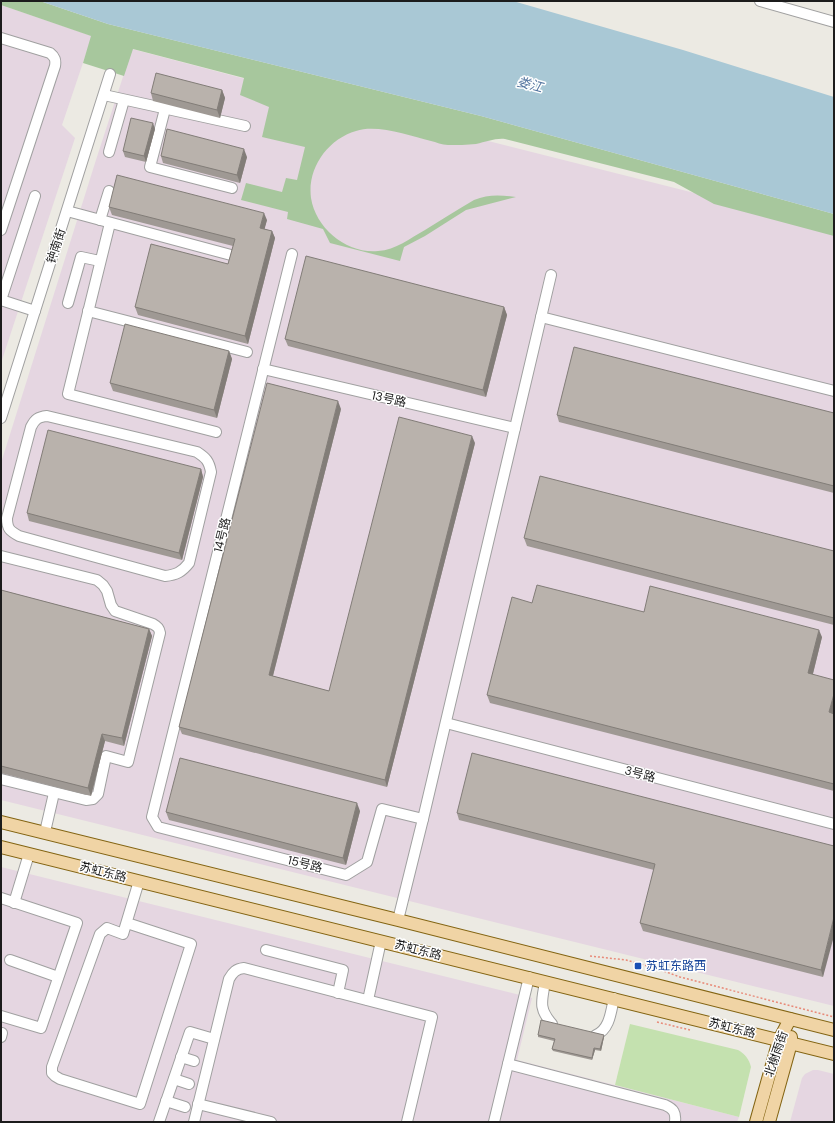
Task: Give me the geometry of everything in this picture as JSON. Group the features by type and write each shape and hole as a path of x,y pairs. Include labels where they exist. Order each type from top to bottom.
{"main road":[{"name":"苏虹东路","path":"1,822 790,1019"},
{"name":"苏虹东路","path":"1,847 614,998 834,1054"},
{"path":"790,1019 834,1030"},
{"name":"北榭雨街","path":"756,1122 779,1040 790,1019"},
{"name":"北榭雨街","path":"769,1122 791,1043 790,1019"}],"street":[{"path":"760,1 834,22"},
{"path":"1,38 50,53 54,56 56,61 1,230"},
{"name":"钟南街","path":"1,418 110,74"},
{"path":"104,95 244,126"},
{"path":"109,152 124,100"},
{"path":"165,109 150,167 232,188"},
{"path":"109,191 100,261 68,394 216,432"},
{"path":"35,196 1,300 35,311"},
{"path":"67,211 231,255"},
{"name":"14号路","path":"152,817 292,254"},
{"path":"68,303 81,257 100,261"},
{"path":"398,920 446,724 550,275"},
{"path":"88,311 247,352"},
{"path":"541,317 834,391"},
{"name":"13号路","path":"263,369 515,428"},
{"path":"47,416 197,452 205,457 210,464 211,472 189,563 183,570 174,575 165,576 19,536 11,532 4,518 34,420 40,417 47,416"},
{"path":"1,556 97,580 103,584 107,591 111,605 115,611 154,624 158,627 160,633 128,762 106,756 98,794 93,799 86,800 1,779"},
{"name":"3号路","path":"446,724 834,824"},
{"path":"45,832 54,793"},
{"name":"15号路","path":"152,817 158,827 346,874 367,862 382,809 423,819"},
{"path":"14,902 29,854"},
{"path":"126,923 191,944 140,1104 60,1079 52,1073 52,1067 100,934 106,928 123,934 126,923 139,881"},
{"path":"1,898 77,923 41,1028 1,1016"},
{"path":"368,1000 382,941"},
{"path":"266,950 343,970 338,993"},
{"path":"10,960 58,977"},
{"path":"194,1122 229,980 232,974 238,969 244,968 432,1017 407,1122"},
{"path":"494,1122 529,977"},
{"path":"545,982 542,1010 552,1024"},
{"path":"596,1035 601,1033 608,1022 614,998"},
{"path":"159,1122 190,1032 214,1039"},
{"path":"1,1033 1,1037"},
{"path":"181,1057 194,1061"},
{"path":"508,1064 665,1105 672,1108 676,1114 675,1122"},
{"path":"174,1079 189,1084"},
{"path":"166,1101 185,1107"},
{"path":"198,1104 271,1122"}],"shaded area":[{"path":"1,5 92,36 62,125 75,138 1,363"},
{"path":"132,49 317,98 834,228 834,1006 1,800 1,463"},
{"path":"1,867 532,998 517,1060 739,1117 737,1122 1,1122"},
{"path":"813,1070 834,1074 834,1122 790,1122 802,1078 805,1074"}],"green space":[{"path":"1,1 40,1 108,24 481,116 834,214 834,236 714,204 674,182 505,139 476,144 446,145 384,130 365,129 346,135 328,148 316,166 312,176 311,198 319,220 326,229 344,244 366,251 385,250 403,243 474,200 495,196 516,197 466,210 425,236 404,247 400,261 330,243 323,229 287,219 288,212 241,200 246,183 282,192 286,178 297,180 305,147 262,137 269,107 240,95 244,78 133,49 124,76 83,63 91,36 1,5"},
{"path":"630,1024 738,1050 743,1053 748,1059 751,1067 739,1117 615,1085"}],"water":[{"name":"娄江","path":"40,1 513,1 683,50 834,97 834,214 481,116 108,24"}],"building":[{"path":"156,73 222,90 217,110 151,93"},
{"path":"131,118 153,123 144,156 123,151"},
{"path":"167,129 244,149 237,175 161,156"},
{"path":"117,175 264,213 260,228 272,231 245,336 135,307 151,244 228,264 235,239 109,207"},
{"path":"306,256 504,307 483,390 285,339"},
{"path":"125,324 229,351 214,410 110,383"},
{"path":"574,347 834,413 834,486 557,415"},
{"path":"267,383 338,401 269,675 329,691 399,417 472,436 385,780 179,727"},
{"path":"48,430 201,469 179,553 27,513"},
{"path":"540,476 834,551 834,618 524,538"},
{"path":"537,585 644,612 650,586 819,630 808,673 834,680 834,694 829,712 834,714 834,784 487,695 512,597 532,603"},
{"path":"1,590 149,629 122,738 102,734 88,788 1,766"},
{"path":"472,753 834,846 834,917 821,970 640,923 655,864 457,813"},
{"path":"180,758 357,803 343,858 166,812"},
{"path":"541,1020 604,1035 600,1049 594,1048 592,1058 552,1049 555,1039 538,1035"}],"place":[{"name":"苏虹东路西","path":"638,966"}]}
